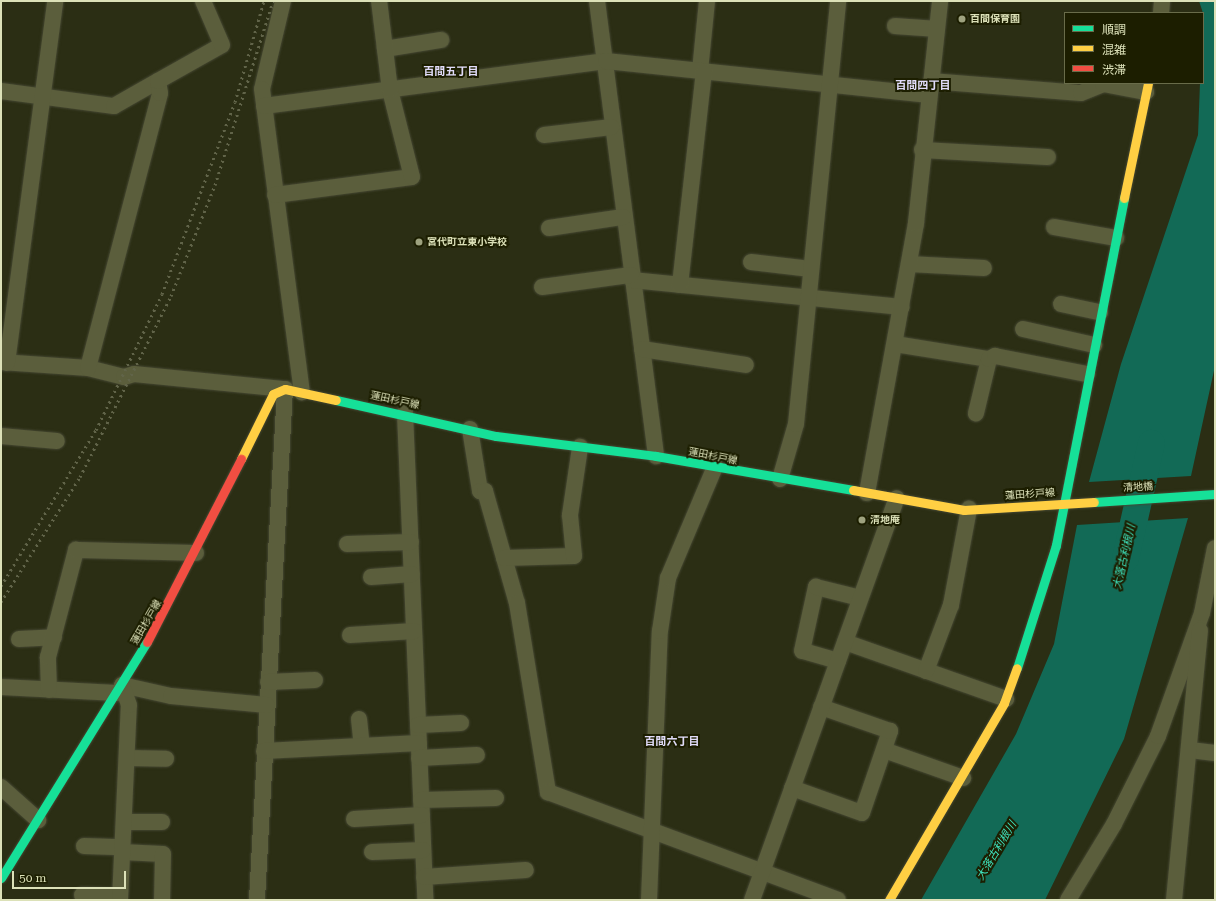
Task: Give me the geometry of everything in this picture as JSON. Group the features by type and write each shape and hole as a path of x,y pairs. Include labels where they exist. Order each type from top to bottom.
{"main road":[{"path":"889,900 963,778 1006,698 1056,545 1062,503 1087,374 1147,88"},
{"name":"蓮田杉戸線","path":"1,878 120,689 196,552 273,394 286,389 405,413 496,436 656,456 780,480 969,509 1062,503"},
{"name":"清地橋","path":"1062,503 1215,494"}],"street":[{"path":"55,1 43,97 4,362 88,368 124,377 134,374 286,389 256,900"},
{"path":"1,91 114,106 222,45 203,1"},
{"path":"283,1 262,89 302,392"},
{"path":"275,195 412,177 390,90 379,1"},
{"path":"597,1 606,61 623,217 656,456"},
{"path":"680,285 702,71 707,1"},
{"path":"780,480 796,424 838,1"},
{"path":"867,493 909,264 940,1"},
{"path":"1161,12 1162,1"},
{"path":"895,26 937,29"},
{"path":"386,49 441,40"},
{"path":"264,106 606,61 830,84 1081,93 1103,84 1147,88"},
{"path":"88,368 160,93 158,81"},
{"path":"544,135 612,127"},
{"path":"922,150 1048,156"},
{"path":"549,228 623,217"},
{"path":"1054,227 1116,238"},
{"path":"751,262 811,269"},
{"path":"909,264 984,268"},
{"path":"542,287 632,277 680,285 902,307"},
{"path":"1061,304 1100,312"},
{"path":"1023,328 1094,344"},
{"path":"895,344 989,359 994,356 1087,374"},
{"path":"642,349 746,365"},
{"path":"976,413 989,359"},
{"path":"405,413 425,900"},
{"path":"470,429 480,491 485,491 517,604 548,792 652,833 838,900"},
{"path":"1,436 57,440"},
{"path":"504,558 574,556 570,515 580,447"},
{"path":"649,900 660,631 668,578 715,467"},
{"path":"752,900 897,498"},
{"path":"926,671 951,605 969,509"},
{"path":"347,544 411,542"},
{"path":"1068,900 1142,773 1210,592 1215,548"},
{"path":"49,690 48,657 76,550 196,552"},
{"path":"371,577 412,574"},
{"path":"838,661 802,651 816,587 860,598"},
{"path":"1174,900 1190,750 1202,613"},
{"path":"350,636 414,631"},
{"path":"18,640 54,637"},
{"path":"845,642 1006,698"},
{"path":"268,682 315,680"},
{"path":"1,687 49,690 120,689 171,696 267,705"},
{"path":"82,894 120,898 129,705 120,689"},
{"path":"792,788 862,812 890,731 821,707"},
{"path":"359,719 362,746"},
{"path":"418,725 461,723"},
{"path":"264,751 362,746 477,755"},
{"path":"884,750 963,778"},
{"path":"1190,750 1215,753"},
{"path":"127,758 166,759"},
{"path":"1,787 38,820"},
{"path":"354,819 421,807 496,798"},
{"path":"124,822 162,822"},
{"path":"84,846 163,854 162,900"},
{"path":"372,852 423,850"},
{"path":"424,877 526,870"}],"water":[{"path":"1199,1 1215,1 1215,366 1191,476 1089,482 1121,364 1198,135 1200,84 1204,84 1204,12 1203,12"},
{"path":"1188,518 1124,739 1045,900 921,900 1016,734 1054,644 1077,525"}],"waterway":[{"name":"大落古利根川","path":"1125,558 1151,443"}],"railway":[{"path":"1,586 96,430 162,294 235,102 264,1"},
{"path":"1,602 80,477 171,296 215,185 273,1"}],"traffic: fast":[{"path":"1017,668 1056,545 1124,198"},
{"path":"336,400 496,436 656,456 853,490"},
{"path":"1094,502 1215,494"},
{"path":"1,878 147,642"}],"traffic: slow":[{"path":"1124,198 1148,84"},
{"path":"241,459 273,394 285,389 336,400"},
{"path":"853,490 964,510 1094,502"},
{"path":"889,900 1004,703 1017,668"}],"traffic: jam":[{"path":"147,642 241,459"}],"place":[{"name":"百間保育園","path":"962,19"},
{"name":"宮代町立東小学校","path":"419,242"},
{"name":"清地庵","path":"862,520"}],"district":[{"name":"百間五丁目","path":"451,72"},
{"name":"百間四丁目","path":"923,86"},
{"name":"百間六丁目","path":"672,742"}]}
